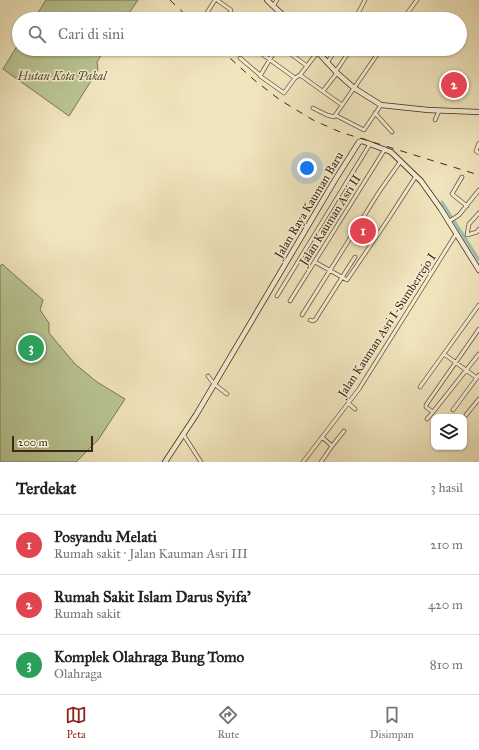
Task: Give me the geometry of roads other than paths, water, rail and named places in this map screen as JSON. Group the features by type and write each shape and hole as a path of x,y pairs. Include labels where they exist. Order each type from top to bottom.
{"street":[{"path":"208,12 216,0 231,10 230,12"},
{"path":"267,0 279,12"},
{"path":"273,6 277,0"},
{"path":"359,12 365,0"},
{"path":"408,12 417,0"},
{"path":"265,56 296,78"},
{"path":"260,76 272,56"},
{"path":"293,56 307,66"},
{"path":"240,58 260,76 284,93 296,78 300,76 313,56"},
{"path":"321,56 354,88 382,105 439,111 479,112"},
{"path":"327,62 331,56"},
{"path":"323,91 346,56"},
{"path":"335,115 376,56"},
{"path":"300,76 342,105"},
{"path":"313,108 332,117 335,115 363,130 382,105"},
{"path":"435,120 439,111"},
{"path":"375,113 392,132"},
{"name":"Jalan Raya Kauman Baru","path":"165,462 214,384 356,146 362,141 370,144"},
{"path":"479,143 476,150 479,153"},
{"path":"277,296 370,144 385,149 393,154 416,175 450,221 456,234 479,270"},
{"name":"Jalan Kauman Asri II","path":"290,301 385,149"},
{"path":"302,315 329,270 400,162"},
{"path":"315,262 347,280 416,175"},
{"path":"462,177 452,193 467,206"},
{"path":"450,221 460,215 479,190"},
{"path":"467,235 469,226 479,213"},
{"path":"469,226 478,230"},
{"path":"460,240 478,230"},
{"name":"Jalan Kauman Asri I-Sumberrejo I","path":"303,462 359,390 456,234"},
{"path":"310,320 313,322 315,320 343,279 355,257"},
{"path":"420,387 479,305"},
{"path":"433,412 426,407 426,405 479,329"},
{"path":"444,354 478,377 453,410"},
{"path":"427,419 479,354"},
{"path":"208,376 214,384 227,394"},
{"path":"467,414 479,398"},
{"path":"348,403 355,409"},
{"path":"321,462 344,431"},
{"path":"183,434 201,462"},
{"path":"322,438 332,446"}],"waterway":[{"path":"442,202 479,260"}],"railway":[{"path":"170,0 183,12"},
{"path":"228,56 253,79 280,100 313,120 340,132 479,175"}],"place":[{"name":"Rumah Sakit Islam Darus Syifa'","path":"454,85"},
{"name":"Posyandu Melati","path":"363,231"},
{"name":"Komplek Olahraga Bung Tomo","path":"31,348"}],"park label":[{"name":"Hutan Kota Pakal","path":"62,76"}]}
